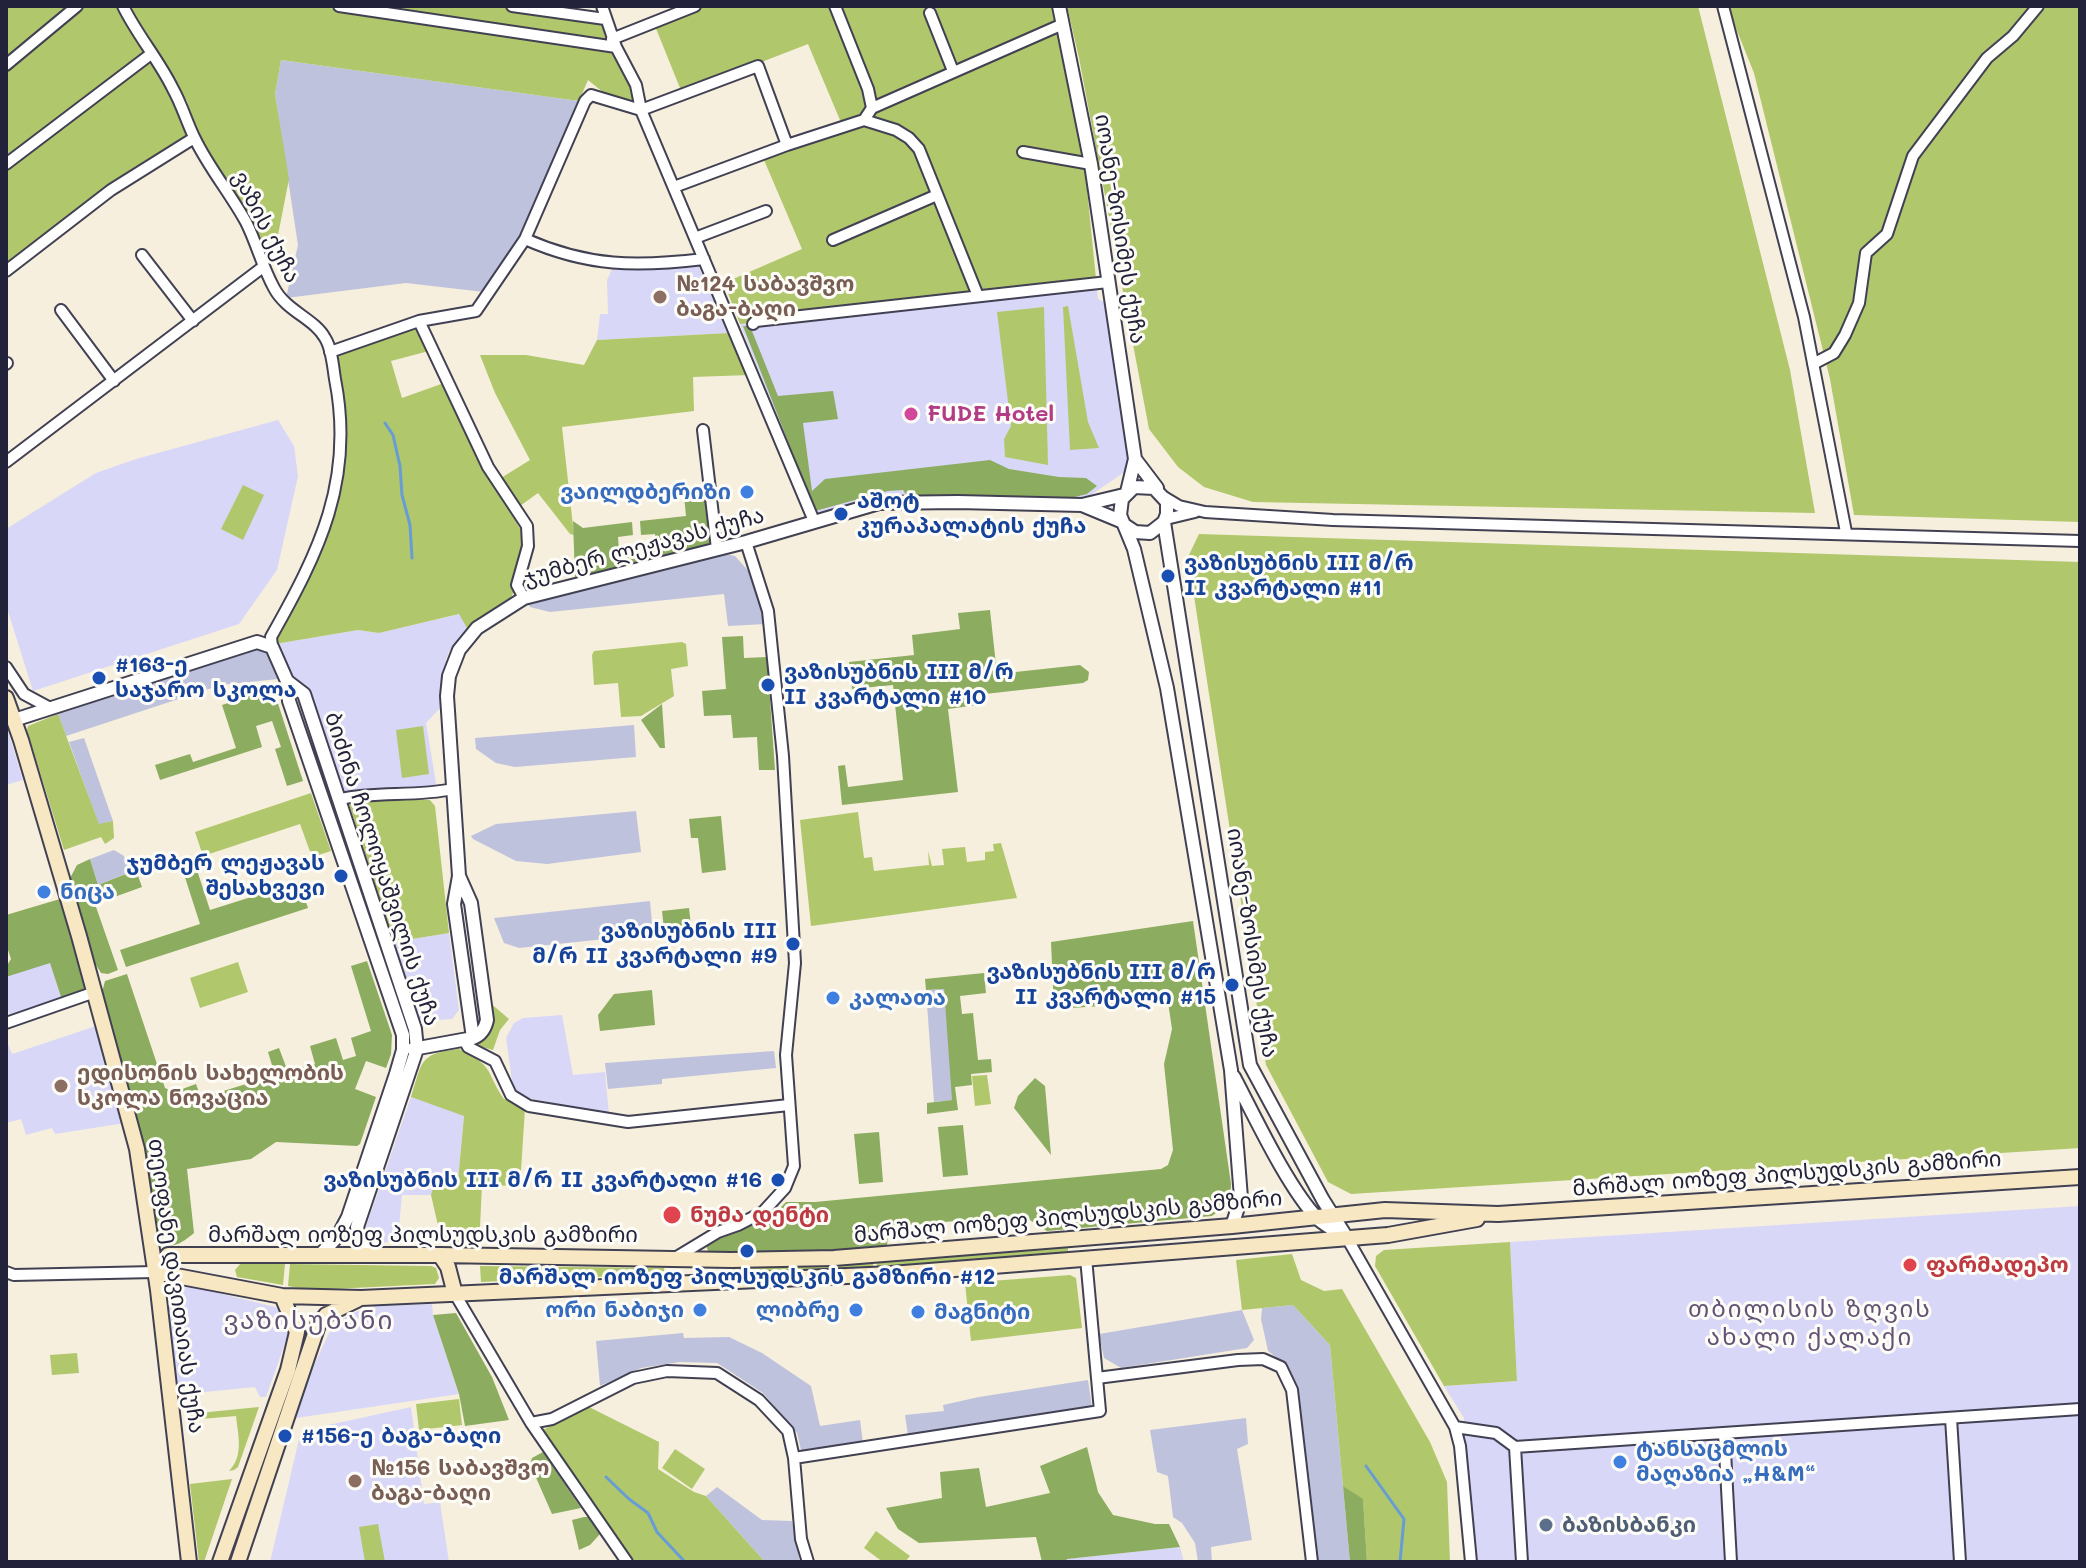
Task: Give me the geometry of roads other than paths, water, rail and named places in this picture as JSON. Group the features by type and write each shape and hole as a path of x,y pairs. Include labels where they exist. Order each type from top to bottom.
{"main road":[{"name":"თეოფანე დავითაიას ქუჩა","path":"6,698 95,992 137,1149 155,1272 189,1562"},
{"name":"მარშალ იოზეფ პილსუდსკის გამზირი","path":"1498,1214 1422,1230 1347,1238 891,1274 455,1294 361,1298 282,1296 155,1272 168,1255 834,1258 1232,1226 1385,1210 1498,1214 2080,1177"},
{"path":"1085,1238 1086,1258"},
{"path":"235,1286 229,1269 234,1261 252,1255"},
{"path":"440,1255 448,1267 455,1294"},
{"path":"674,1258 674,1284"},
{"path":"220,1562 288,1370 297,1332 282,1296"},
{"name":"მარშალ იოზეფ პილსუდსკის გამზირი","path":"238,1562 318,1325 326,1315 361,1298"}],"street":[{"path":"6,65 77,6"},
{"name":"ვაზის ქუჩა","path":"123,6 173,87 194,138 245,220 278,296 325,338 330,352 339,398 341,436 336,485 325,532 271,637 272,647"},
{"path":"339,6 614,43 695,6"},
{"path":"512,6 605,19"},
{"path":"602,6 614,43 636,85 641,110 814,521"},
{"path":"835,6 868,89 872,108"},
{"name":"იოანე-ზოსიმეს ქუჩა","path":"1059,6 1091,164 1135,459 1126,493"},
{"path":"1723,6 1804,317 1846,532"},
{"path":"1813,364 1834,353 1845,335 1859,303 1866,253 1887,234 1913,156 1987,58 2013,36 2038,6"},
{"path":"930,13 953,71"},
{"path":"864,120 872,108 1063,24"},
{"path":"6,164 151,54"},
{"path":"330,352 419,321 476,311 525,239 585,101 591,95 641,110 758,66 787,145"},
{"path":"674,187 864,120 881,124 909,138 919,149 978,296"},
{"path":"6,271 111,190 194,138"},
{"path":"1023,152 1091,164"},
{"path":"833,240 937,195"},
{"path":"695,238 766,211"},
{"path":"525,239 571,256 615,265 704,259"},
{"path":"142,255 193,321"},
{"path":"6,462 263,267"},
{"path":"753,324 756,321 1108,282"},
{"path":"61,310 114,381"},
{"path":"419,321 488,467 527,526 528,546 517,585 524,598"},
{"path":"703,430 717,549"},
{"name":"იოანე-ზოსიმეს ქუჩა","path":"1135,459 1162,494"},
{"path":"1205,512 1165,520 1150,533 1135,532 1125,524 1119,511 1126,493 1141,486 1162,494 1179,506 1205,512 1333,520 1846,532 2080,541"},
{"name":"ჯუმბერ ლეჟავას ქუჩა","path":"468,1039 454,904 459,876 447,696 454,660 477,628 524,598 746,542 879,503 1082,505 1126,493"},
{"path":"1162,494 1168,508 1165,520"},
{"name":"ჯუმბერ ლეჟავას ქუჩა","path":"1082,505 1125,524"},
{"name":"იოანე-ზოსიმეს ქუჩა","path":"1165,520 1250,1065 1347,1238"},
{"name":"იოანე-ზოსიმეს ქუჩა","path":"1125,524 1141,575 1167,688 1231,1070 1241,1198 1232,1226"},
{"path":"674,1258 718,1232 763,1212 785,1188 791,1177 794,1159 786,1055 795,963 784,768 768,611 746,542"},
{"path":"14,720 257,642 272,647"},
{"name":"ბიძინა ჩოლოყაშვილის ქუჩა","path":"272,647 287,681 289,701 403,1035 403,1050 348,1217 343,1230 320,1255"},
{"path":"6,667 24,694 50,708"},
{"name":"ბიძინა ჩოლოყაშვილის ქუჩა","path":"287,681 304,694 415,1029 417,1049 357,1227 360,1240 373,1255"},
{"path":"328,815 356,795 432,793 453,789"},
{"path":"350,880 364,876"},
{"path":"373,947 386,942"},
{"path":"6,1023 95,992"},
{"path":"403,1050 468,1039 468,1047 495,1061 511,1095 529,1106 628,1122 789,1105"},
{"path":"1228,1055 1239,1059 1248,1052"},
{"name":"იოანე-ზოსიმეს ქუჩა","path":"1231,1070 1286,1172 1318,1218 1347,1238"},
{"path":"1347,1238 1455,1427 1460,1446 1471,1562"},
{"path":"794,1458 1100,1411 1086,1258"},
{"path":"6,1272 14,1275 155,1272"},
{"path":"455,1294 531,1423 627,1562"},
{"path":"1097,1378 1238,1360 1263,1359 1281,1367 1292,1390 1312,1562"},
{"path":"531,1423 552,1419 633,1378 667,1371 717,1373 759,1400 788,1431 794,1458 801,1539 808,1562"},
{"path":"1455,1427 1496,1433 1515,1447 2080,1409"},
{"path":"1951,1418 1960,1562"},
{"path":"1724,1433 1731,1562"},
{"path":"1515,1447 1522,1562"}],"waterway":[{"path":"385,423 393,435 400,466 412,558"},
{"path":"1366,1466 1404,1519 1400,1562"},
{"path":"606,1477 648,1513 657,1532 685,1562"}],"place":[{"name":"№124 საბავშვო ბაგა-ბაღი","path":"660,297"},
{"name":"FUDE Hotel","path":"911,414"},
{"name":"ვაილდბერიზი","path":"747,492"},
{"name":"აშოტ კურაპალატის ქუჩა","path":"841,514"},
{"name":"ვაზისუბნის III მ/რ II კვარტალი #11","path":"1168,576"},
{"name":"#163-ე საჯარო სკოლა","path":"99,678"},
{"name":"ვაზისუბნის III მ/რ II კვარტალი #10","path":"768,685"},
{"name":"ჯუმბერ ლეჟავას შესახვევი","path":"341,876"},
{"name":"ნიცა","path":"44,892"},
{"name":"ვაზისუბნის III მ/რ II კვარტალი #9","path":"793,944"},
{"name":"ვაზისუბნის III მ/რ II კვარტალი #15","path":"1232,985"},
{"name":"კალათა","path":"833,998"},
{"name":"ედისონის სახელობის სკოლა ნოვაცია","path":"61,1086"},
{"name":"ვაზისუბნის III მ/რ II კვარტალი #16","path":"778,1180"},
{"name":"ნუმა დენტი","path":"672,1215"},
{"name":"მარშალ იოზეფ პილსუდსკის გამზირი #12","path":"747,1251"},
{"name":"ფარმადეპო","path":"1910,1265"},
{"name":"ორი ნაბიჯი","path":"700,1310"},
{"name":"ლიბრე","path":"856,1310"},
{"name":"მაგნიტი","path":"918,1312"},
{"name":"#156-ე ბაგა-ბაღი","path":"285,1436"},
{"name":"ტანსაცმლის მაღაზია „H&M“","path":"1620,1462"},
{"name":"№156 საბავშვო ბაგა-ბაღი","path":"355,1481"},
{"name":"ბაზისბანკი","path":"1546,1525"}],"district":[{"name":"ვაზისუბანი","path":"309,1321"},
{"name":"თბილისის ზღვის ახალი ქალაქი","path":"1810,1324"}]}
